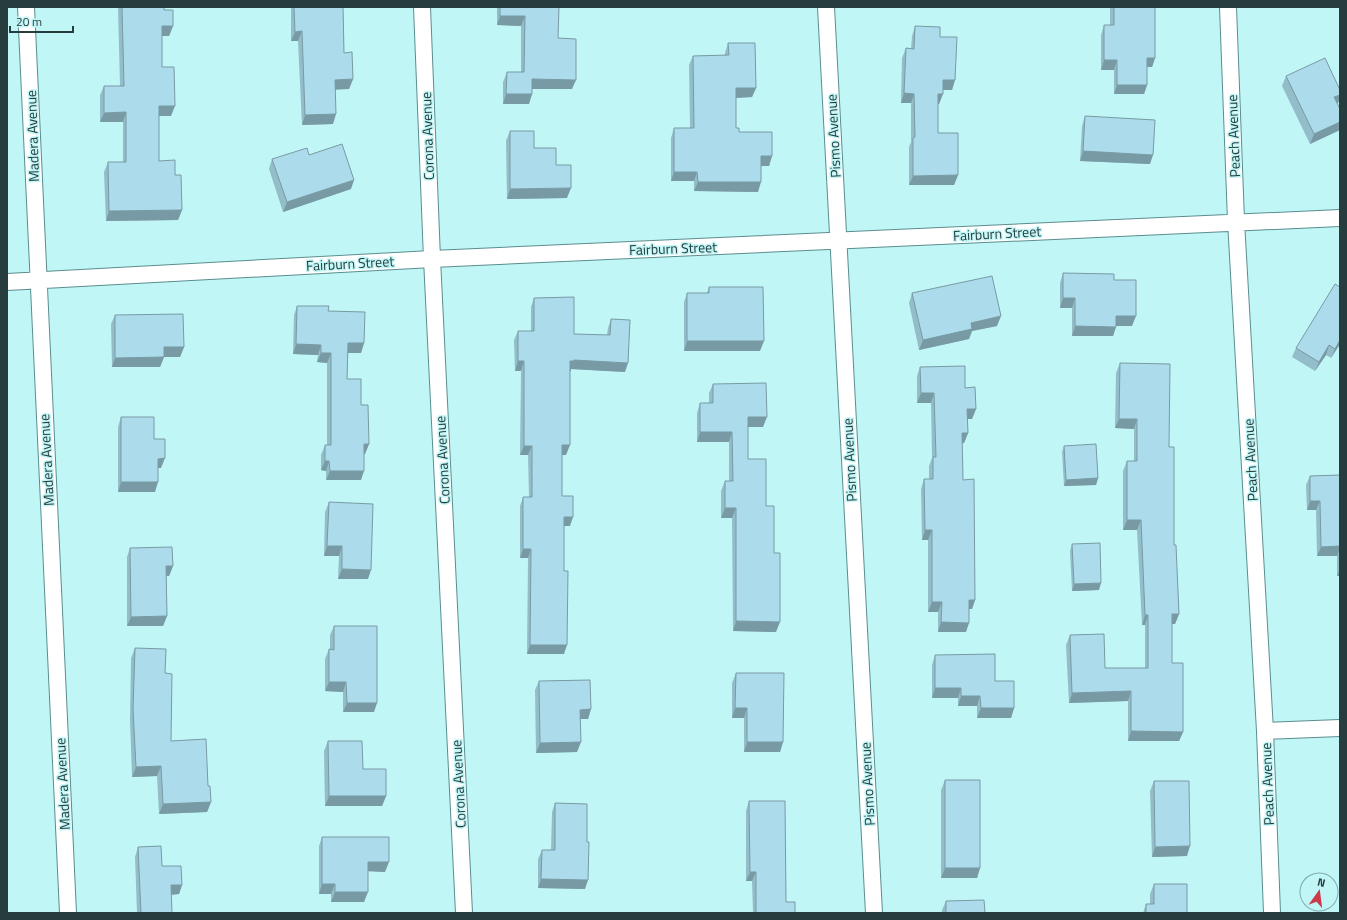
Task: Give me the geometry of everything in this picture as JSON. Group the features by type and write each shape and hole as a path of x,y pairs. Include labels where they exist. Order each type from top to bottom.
{"street":[{"name":"Madera Avenue","path":"26,7 68,913"},
{"name":"Corona Avenue","path":"422,7 432,259 464,913"},
{"name":"Pismo Avenue","path":"826,7 874,913"},
{"name":"Peach Avenue","path":"1228,7 1236,221 1265,731 1272,913"},
{"name":"Fairburn Street","path":"7,282 432,259 1236,221 1340,218"},
{"path":"1265,731 1340,728"}],"building":[{"path":"122,7 164,7 164,10 173,10 173,26 162,26 162,67 174,67 175,106 159,106 159,161 175,160 175,175 181,175 182,210 109,211 108,162 126,162 126,112 104,113 104,86 124,86"},
{"path":"294,7 343,7 344,53 352,52 353,79 335,80 336,114 305,115 302,31 295,32"},
{"path":"500,7 559,7 558,38 576,39 576,80 532,79 532,94 506,94 507,72 524,72 525,16 500,16"},
{"path":"1114,7 1155,7 1155,58 1147,58 1147,85 1117,85 1117,60 1104,60 1104,25 1114,25"},
{"path":"915,26 940,27 940,37 957,37 955,80 943,80 943,94 938,94 938,133 958,133 958,175 913,176 913,138 915,137 914,94 904,93 906,48 914,49"},
{"path":"728,43 755,43 756,88 736,88 736,128 739,128 739,132 772,132 772,156 761,156 761,182 698,182 697,172 674,172 674,128 694,128 693,56 729,55"},
{"path":"1325,58 1340,90 1340,95 1334,97 1340,109 1340,122 1314,134 1286,76"},
{"path":"1085,116 1155,120 1153,155 1083,151"},
{"path":"510,131 534,131 534,148 556,148 556,165 571,165 571,188 510,189"},
{"path":"342,144 354,180 287,202 272,159 307,148 309,155"},
{"path":"1063,273 1114,274 1114,280 1136,280 1136,316 1116,316 1116,327 1075,326 1075,298 1063,298"},
{"path":"992,276 1001,316 971,323 972,329 923,340 912,293"},
{"path":"1335,284 1340,287 1340,340 1335,349 1329,345 1319,362 1296,348"},
{"path":"709,287 763,287 764,341 687,341 687,293 709,293"},
{"path":"574,297 574,334 610,335 611,319 630,320 628,363 570,361 570,445 562,445 562,496 573,496 573,517 564,517 564,571 568,571 567,645 530,645 531,549 523,549 523,497 532,497 532,446 524,446 524,361 518,361 518,331 534,331 534,298"},
{"path":"297,306 329,306 328,311 365,312 364,343 348,343 347,379 361,379 361,405 368,405 369,444 364,444 364,471 330,471 329,461 325,461 325,445 331,445 331,353 321,353 321,345 296,344"},
{"path":"183,314 184,347 164,347 164,357 115,358 115,315"},
{"path":"1120,363 1170,364 1169,447 1174,447 1174,545 1176,545 1179,614 1172,614 1172,663 1183,663 1183,732 1131,731 1131,691 1072,693 1070,635 1104,634 1105,668 1148,668 1148,615 1145,615 1141,520 1127,520 1127,461 1137,461 1137,419 1119,419"},
{"path":"965,366 965,388 975,387 976,409 967,409 968,433 962,433 963,480 974,479 975,600 969,600 969,623 941,622 942,602 932,602 932,530 925,530 924,479 933,479 933,457 936,457 934,393 921,393 920,367"},
{"path":"766,383 767,417 748,417 748,459 766,459 766,506 774,506 774,553 780,553 780,622 736,621 736,508 725,508 725,481 733,481 732,432 700,432 700,403 713,403 713,384"},
{"path":"121,417 154,417 154,439 165,439 165,458 158,459 158,482 121,482"},
{"path":"1096,444 1098,478 1066,480 1064,446"},
{"path":"1340,475 1340,546 1321,547 1320,501 1310,501 1310,476"},
{"path":"329,502 373,504 371,570 342,569 342,546 327,546"},
{"path":"1100,543 1101,583 1074,584 1072,544"},
{"path":"172,547 173,566 166,566 167,616 131,617 130,548"},
{"path":"334,626 377,626 377,703 347,703 346,682 329,682 329,649 334,650"},
{"path":"135,648 166,649 165,673 172,674 171,741 206,739 208,786 210,786 211,802 163,804 161,766 136,767 133,709"},
{"path":"995,654 995,681 1014,681 1014,708 981,708 980,696 961,696 961,688 935,688 935,655"},
{"path":"736,673 784,673 783,742 747,742 747,708 735,708"},
{"path":"590,680 591,709 580,710 581,742 540,743 539,681"},
{"path":"328,741 362,741 363,769 386,769 386,796 329,796"},
{"path":"945,780 980,780 980,868 945,868"},
{"path":"1154,781 1189,781 1190,846 1155,847"},
{"path":"749,801 785,801 786,902 795,902 795,913 756,913 756,872 750,872"},
{"path":"555,803 587,804 587,842 589,842 588,880 541,879 542,850 555,850"},
{"path":"322,837 389,837 389,862 368,862 368,892 335,892 335,884 322,884"},
{"path":"161,846 162,866 181,866 182,885 171,885 172,913 141,913 138,847"},
{"path":"1154,884 1187,884 1187,913 1146,913 1146,904 1154,904"},
{"path":"984,900 985,913 946,913 946,901"}]}
